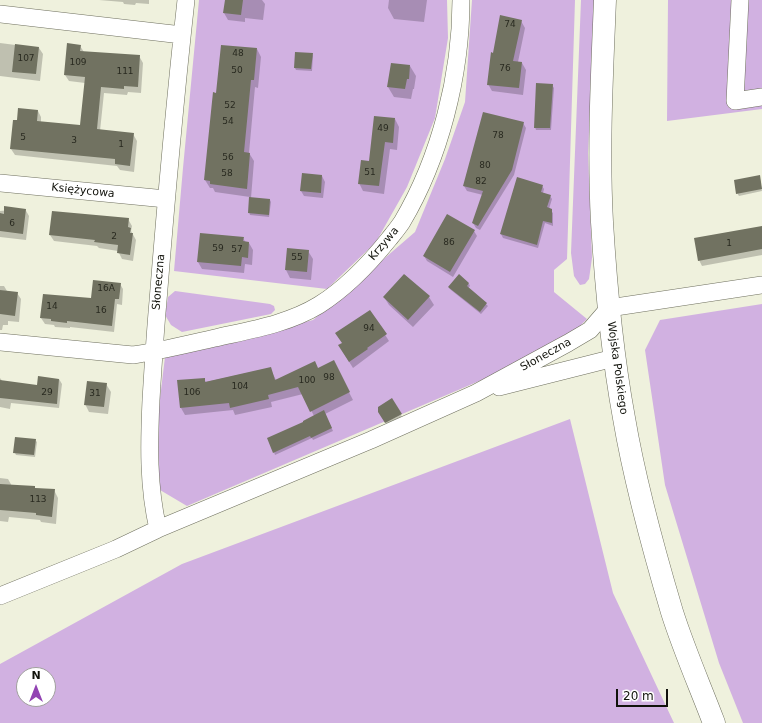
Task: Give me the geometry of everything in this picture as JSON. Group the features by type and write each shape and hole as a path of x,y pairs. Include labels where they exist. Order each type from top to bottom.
{"street":[{"name":"Słoneczna","path":"158,529 153,508 150,481 149,445 154,352 166,199 186,0"},
{"name":"Krzywa","path":"154,352 260,328 292,317 318,305 336,292 359,273 380,250 401,224 431,163 444,121 452,85 459,46 461,0"},
{"name":"Wojska Polskiego","path":"605,0 601,110 602,222 614,358 629,448 653,548 673,614 714,723"},
{"path":"740,0 736,101 762,97"},
{"path":"0,14 182,35"},
{"name":"Księżycowa","path":"0,183 166,199"},
{"path":"609,308 762,285"},
{"name":"Słoneczna","path":"0,596 116,549 158,529 371,440 476,393 590,330 609,308"},
{"path":"0,342 133,355 154,352"},
{"name":"Słoneczna","path":"476,393 614,358"}],"shaded area":[{"path":"199,0 447,0 448,38 435,118 407,187 376,242 327,289 174,271"},
{"path":"472,0 575,0 567,259 554,270 554,292 587,319 570,336 498,373 187,506 160,490 156,431 165,357 313,320 415,232 445,159 465,102"},
{"path":"581,0 595,0 588,153 592,258 589,279 585,284 580,285 574,276 571,253"},
{"path":"668,0 762,0 762,109 667,121"},
{"path":"175,291 270,304 274,306 275,310 271,314 182,332 171,325 165,315 168,297"},
{"path":"762,304 762,723 743,723 719,663 665,485 645,350 660,320"},
{"path":"570,419 613,593 674,723 0,723 0,664 182,564"}],"building":[{"path":"225,0 243,0 241,15 223,13"},
{"path":"500,15 522,20 513,61 522,62 519,88 487,85 491,52 493,53"},
{"path":"67,43 81,45 80,51 140,55 138,87 124,86 124,89 101,87 97,129 134,133 130,166 115,164 115,159 10,149 13,120 17,120 18,108 38,110 37,121 80,125 85,77 64,75"},
{"path":"15,44 39,47 36,74 12,72"},
{"path":"221,45 257,48 254,80 251,80 244,152 250,153 247,189 210,184 210,181 204,180 213,92 216,93"},
{"path":"295,52 313,53 311,69 294,68"},
{"path":"391,63 410,65 409,79 407,79 405,89 387,87"},
{"path":"536,83 553,84 550,128 534,128"},
{"path":"483,112 524,122 512,170 478,226 472,223 483,191 463,186"},
{"path":"374,116 395,118 393,143 385,142 379,186 358,184 361,160 369,161"},
{"path":"302,173 322,175 321,193 300,191"},
{"path":"760,175 762,189 736,194 734,180"},
{"path":"517,177 543,185 541,192 551,195 547,207 552,209 552,223 543,221 537,245 500,234"},
{"path":"249,197 270,199 269,215 248,213"},
{"path":"4,206 26,209 23,234 0,231 0,213 4,214"},
{"path":"52,211 129,218 128,227 131,228 130,233 133,233 130,255 117,253 118,245 94,242 95,240 49,235"},
{"path":"447,214 475,230 450,272 423,256"},
{"path":"762,226 762,249 698,261 694,238"},
{"path":"200,233 244,237 243,241 249,242 248,258 242,257 241,266 197,262"},
{"path":"287,248 309,250 307,272 285,270"},
{"path":"404,274 430,296 408,320 383,297"},
{"path":"459,274 469,283 467,286 487,303 480,312 448,287"},
{"path":"93,280 121,283 119,299 115,299 112,326 67,321 67,323 40,318 43,294 91,298"},
{"path":"0,290 18,292 15,316 0,314"},
{"path":"370,310 387,334 349,362 338,345 342,343 335,333"},
{"path":"334,360 350,392 310,412 298,387 268,395 269,399 230,408 229,403 180,408 177,380 205,378 205,382 271,367 275,380 315,361 318,368"},
{"path":"38,376 59,379 57,404 0,398 0,380 37,385"},
{"path":"87,381 107,383 104,407 84,405"},
{"path":"392,398 402,414 385,423 378,412 378,407"},
{"path":"324,410 332,428 311,438 310,436 273,453 267,438 303,422"},
{"path":"15,437 36,439 34,455 13,453"},
{"path":"0,484 55,489 52,517 36,515 36,513 0,510"}]}
